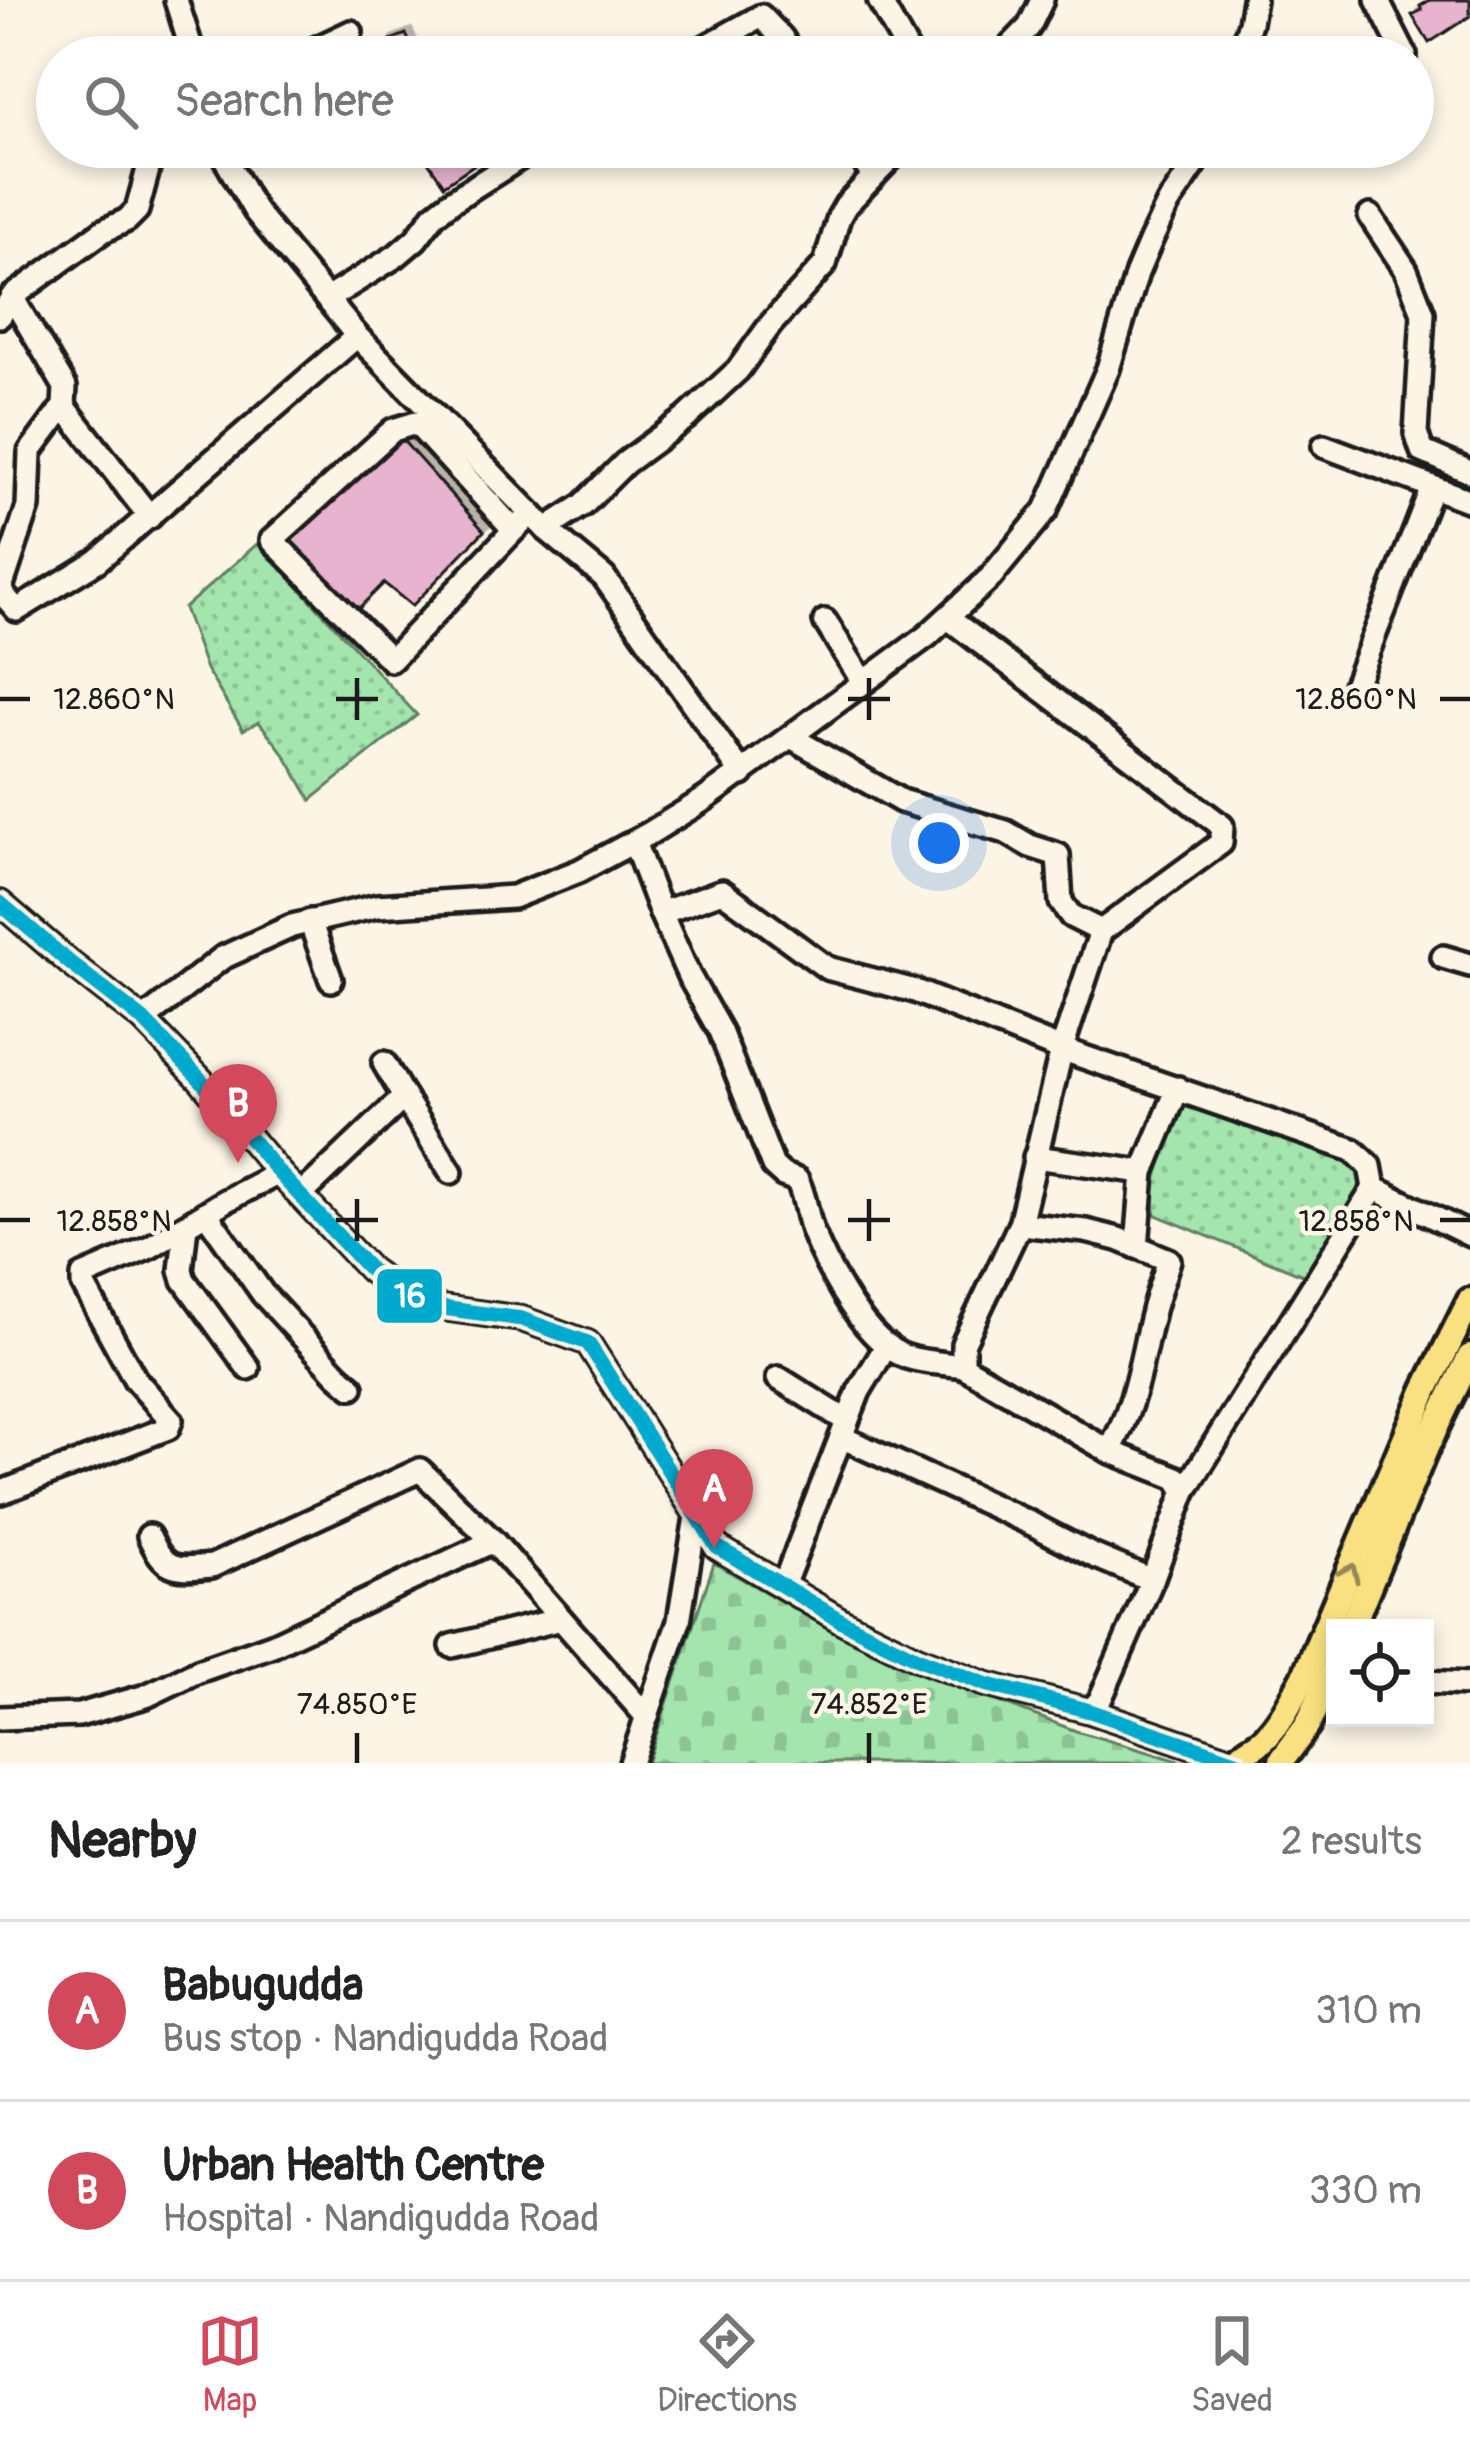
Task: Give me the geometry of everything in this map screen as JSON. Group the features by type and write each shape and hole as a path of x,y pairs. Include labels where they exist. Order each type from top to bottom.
{"main road":[{"path":"1242,1757 1280,1720 1304,1678 1426,1389 1470,1301"},
{"path":"1356,1619 1427,1445 1470,1357"},
{"path":"1242,1757 1270,1749 1283,1761 1326,1687"}],"street":[{"path":"176,0 187,36"},
{"path":"879,0 899,36"},
{"path":"1020,36 1042,0"},
{"path":"1246,36 1254,0"},
{"path":"1377,0 1395,36"},
{"path":"725,36 761,16 780,36"},
{"path":"343,36 351,32"},
{"path":"148,168 137,210 127,220 103,231 6,307 64,387 64,406 30,452 28,507 0,591 4,601 17,610 97,561 357,336"},
{"path":"230,168 255,211 357,336 539,521 604,577 742,774"},
{"path":"327,299 396,256 434,215 504,168"},
{"path":"868,168 873,176"},
{"path":"514,530 416,423 392,430 272,540 391,660 514,530 583,505 614,472 738,370 771,324 825,264 839,217 881,168"},
{"path":"143,1020 222,958 273,933 377,906 513,896 579,871 692,808 742,774 948,618 990,578 1049,504 1108,369 1150,241 1191,168"},
{"path":"1370,217 1406,270 1424,313 1416,433 1422,451 1470,472"},
{"path":"64,406 150,517"},
{"path":"1324,446 1470,501"},
{"path":"1355,685 1432,487"},
{"path":"948,618 1222,826 1221,843 1101,931 1062,1048 1020,1224 963,1344 963,1366"},
{"path":"825,621 863,682"},
{"path":"791,737 902,801 1006,832 1058,855 1061,902 1071,916 1101,931"},
{"path":"634,842 689,976 720,1031 773,1166 797,1180 826,1262 878,1340 905,1357 963,1366 1109,1451 1177,1478 1185,1491"},
{"path":"661,913 722,891 827,968 915,991 1353,1150 1370,1166 1374,1188 1185,1491 1152,1580 1100,1700 1090,1711"},
{"path":"2,908 143,1020 370,1270 401,1292 435,1307 522,1319 588,1343 716,1547 842,1621 917,1658 985,1684 1242,1757"},
{"path":"310,921 331,980"},
{"path":"1443,957 1470,965"},
{"path":"384,1063 451,1172"},
{"path":"1137,1247 1143,1172 1178,1088"},
{"path":"300,1196 404,1097"},
{"path":"1035,1157 1143,1172"},
{"path":"2,1492 171,1424 135,1379 82,1280 85,1274 150,1247 279,1173"},
{"path":"1374,1188 1470,1235"},
{"path":"206,1213 263,1294 352,1387"},
{"path":"1020,1224 1086,1231 1169,1260 1130,1408 1109,1451"},
{"path":"186,1226 184,1280 248,1367"},
{"path":"783,1586 859,1391 887,1346"},
{"path":"778,1378 844,1429 1092,1555 1152,1580"},
{"path":"149,1536 161,1561 179,1569 212,1566 420,1470 493,1541 647,1717"},
{"path":"631,1763 679,1621 696,1517"},
{"path":"0,1718 79,1715 146,1696 198,1671 272,1645 493,1541"},
{"path":"452,1646 561,1619"},
{"path":"1434,1682 1470,1684"}],"green space":[{"path":"258,543 417,715 311,800 259,722 243,730 206,669 184,608"},
{"path":"1198,1101 1355,1158 1362,1185 1310,1278 1156,1215 1152,1194 1179,1103"},
{"path":"714,1563 840,1635 926,1674 1076,1731 1186,1763 647,1763"}],"building":[{"path":"1430,0 1470,0 1470,16 1434,40 1425,36 1412,15 1422,10 1420,6"},
{"path":"432,168 469,168 444,185"},
{"path":"397,434 484,531 412,606 384,583 353,614 287,544"}],"transit line":[{"name":"16","path":"0,903 143,1020 370,1270 401,1292 435,1307 522,1319 588,1343 717,1547 842,1621 917,1658 985,1684 1090,1711 1236,1761"}],"place":[{"name":"Urban Health Centre","path":"238,1163"},
{"name":"Babugudda","path":"714,1548"}]}
